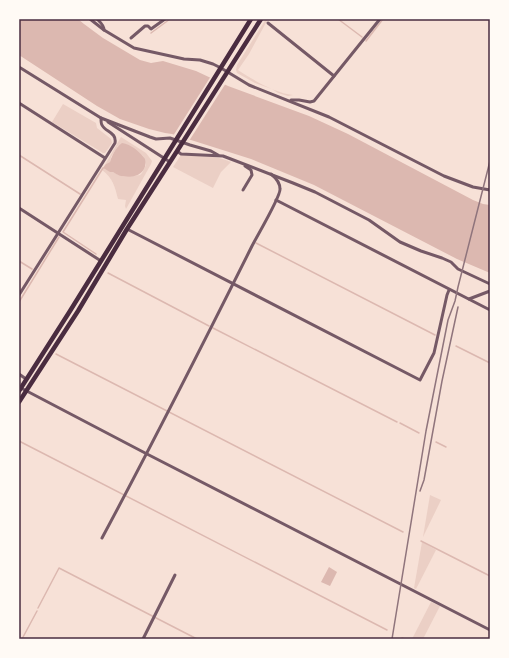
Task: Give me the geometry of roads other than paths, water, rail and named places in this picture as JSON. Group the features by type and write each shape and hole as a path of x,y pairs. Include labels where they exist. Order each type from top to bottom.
{"highway":[{"path":"20,390 251,19"},
{"path":"19,402 78,311 127,229 261,19"}],"street":[{"path":"90,19 104,30 134,48 184,59 200,60 213,64 249,85 328,117 444,176 474,187 490,190"},
{"path":"97,19 104,27 104,30"},
{"path":"131,38 145,26 148,26 151,29 166,19"},
{"path":"289,101 314,101 380,19"},
{"path":"268,23 334,76"},
{"path":"19,67 170,162"},
{"path":"19,103 106,158"},
{"path":"101,118 150,137 170,138 211,151 315,192 369,220 400,242 451,262 458,269 490,284"},
{"path":"19,295 115,142 115,136 102,126 101,118"},
{"path":"178,150 181,154 219,155"},
{"path":"242,164 251,170 252,173 243,190"},
{"path":"102,538 147,454 281,190 278,180 271,174"},
{"path":"276,200 490,310"},
{"path":"19,208 101,261"},
{"path":"127,229 420,380 434,353 447,295 450,290"},
{"path":"469,299 490,291"},
{"path":"19,374 26,380"},
{"path":"20,390 26,390 147,454 490,630"},
{"path":"143,639 175,575"}],"waterway":[{"path":"151,33 170,19"},
{"path":"338,19 362,37"},
{"path":"366,41 383,19"},
{"path":"19,155 80,194"},
{"path":"96,254 63,232 103,168"},
{"path":"19,302 59,237"},
{"path":"256,243 435,335"},
{"path":"19,261 32,269"},
{"path":"108,273 209,326"},
{"path":"213,328 397,422"},
{"path":"456,346 490,363"},
{"path":"56,354 403,532"},
{"path":"400,423 419,433"},
{"path":"19,441 387,630"},
{"path":"436,442 446,447"},
{"path":"421,541 490,576"},
{"path":"38,608 59,568 197,639"},
{"path":"22,639 37,611"}],"railway":[{"path":"392,639 426,431 448,320 455,301 490,161"},
{"path":"420,491 424,480 442,381 458,307"}]}
